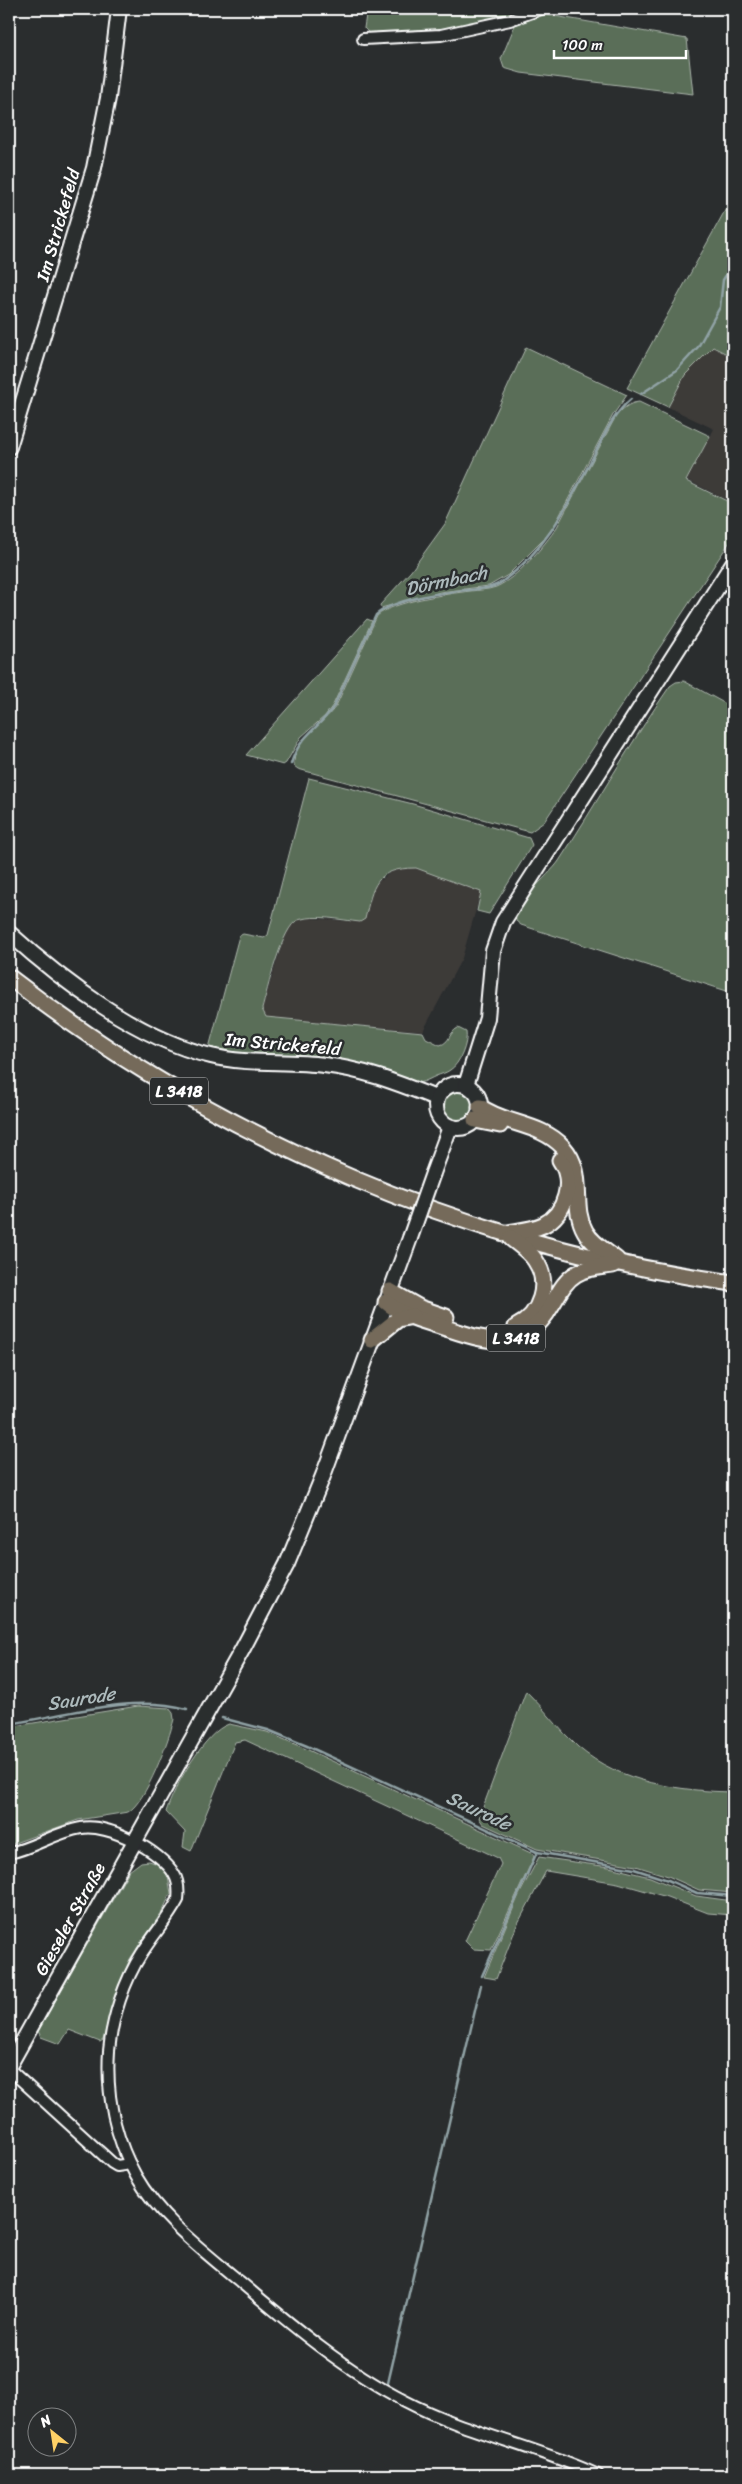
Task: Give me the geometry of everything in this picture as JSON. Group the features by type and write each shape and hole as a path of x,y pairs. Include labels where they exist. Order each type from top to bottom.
{"main road":[{"name":"Im Strickefeld","path":"9,447 94,168 108,98 119,9"},
{"path":"466,1085 488,1018 493,951 503,922 733,562"},
{"name":"Im Strickefeld","path":"9,933 42,961 103,1004 142,1028 180,1047 211,1056 246,1062 307,1063 342,1067 436,1098"},
{"name":"L 3418","path":"9,978 87,1035 158,1080 264,1138 410,1201 506,1234 622,1264 733,1283"},
{"path":"452,1084 466,1085 476,1094 478,1113 464,1127 450,1127 439,1118 435,1105 436,1098 445,1087 452,1084"},
{"path":"478,1113 494,1123 538,1141 556,1155 567,1175 565,1200 553,1218 534,1228 506,1234"},
{"name":"L 3418","path":"478,1113 493,1115 536,1129 562,1146 576,1170 580,1216 585,1231 596,1244 622,1264"},
{"name":"Gieseler Straße","path":"9,2068 242,1650 287,1564 306,1520 450,1127"},
{"name":"L 3418","path":"388,1296 486,1330 502,1332 522,1324 537,1309 542,1296 542,1275 534,1259 506,1234"},
{"name":"L 3418","path":"388,1296 401,1312 412,1316 486,1341 515,1339 533,1329 541,1321 566,1282 575,1275 586,1269 622,1264"},
{"path":"372,1340 398,1320 412,1316"}],"street":[{"path":"363,39 441,35 510,20 541,9"},
{"path":"9,1854 67,1832 93,1826 110,1830 134,1842 167,1864 176,1875 179,1889 178,1900 141,1954 131,1973 121,1998 110,2050 111,2100 118,2133 130,2164 155,2203 181,2230 274,2311 367,2379 406,2402 438,2416 559,2459 598,2475"},
{"path":"9,2068 112,2164 118,2166 130,2164"}],"shaded area":[{"path":"713,347 733,357 733,503 687,480 714,429 668,407 685,375"},
{"path":"405,868 416,868 481,892 462,958 423,1031 266,1017 262,1009 286,931 291,925 297,920 311,918 360,922 365,919 373,886 391,872"}],"green space":[{"path":"367,9 523,9 465,26 441,30 370,34 364,28"},
{"path":"543,14 687,39 693,94 521,73 504,68 501,59 515,25"},
{"path":"733,196 733,357 713,347 685,375 668,407 627,388"},
{"path":"526,347 627,395 613,415 554,526 546,537 508,575 489,586 440,592 381,608 380,605 411,571 445,524"},
{"path":"639,402 710,436 686,481 733,504 733,537 544,822 530,832 298,769 294,766 298,748 309,733 336,706 377,616 407,602 493,588 513,576 538,552 557,527 616,416 629,405"},
{"path":"367,619 372,621 333,705 325,716 301,737 286,763 283,765 246,755"},
{"path":"684,681 733,708 733,993 521,925 516,921 516,914 525,898 559,861 670,686 676,682"},
{"path":"309,778 413,804 529,838 532,845 489,914 477,911 481,892 416,868 402,869 384,875 378,881 374,888 365,919 360,922 321,917 305,918 298,920 292,925 286,934 271,975 262,1009 266,1017 423,1032 426,1038 440,1045 446,1042 458,1028 466,1032 464,1047 454,1067 424,1082 411,1082 368,1067 336,1059 238,1053 209,1048 239,936 243,934 264,938 268,935"},
{"path":"458,1088 470,1093 475,1105 470,1117 458,1122 446,1117 441,1105 446,1093"},
{"path":"526,1691 578,1747 612,1769 651,1783 672,1787 733,1792 733,1893 699,1890 668,1876 636,1866 537,1849 483,1824 479,1818"},
{"path":"138,1706 169,1708 173,1713 174,1719 156,1770 135,1806 128,1812 78,1820 9,1845 9,1727"},
{"path":"229,1724 267,1732 533,1854 534,1857 491,1950 473,1949 465,1941 501,1864 498,1858 245,1740 235,1742 191,1851 183,1847 185,1832 166,1812 175,1790 200,1749 210,1737"},
{"path":"539,1857 609,1867 650,1877 696,1896 733,1901 733,1915 708,1913 667,1897 618,1883 546,1871 517,1925 496,1979 484,1977 519,1895"},
{"path":"149,1861 161,1865 167,1872 171,1893 162,1912 130,1959 116,1992 103,2040 100,2042 69,2030 60,2044 41,2037 38,2031 129,1871 141,1862"}],"waterway":[{"name":"Dörmbach","path":"641,394 677,370 698,347 720,307 723,280 733,264"},
{"name":"Dörmbach","path":"291,764 304,739 334,706 376,615 395,604 419,597 490,587 499,584 518,568 532,555 555,526 608,427 618,412 631,399"},
{"name":"Saurode","path":"9,1724 75,1711 121,1705 166,1705 187,1709"},
{"name":"Saurode","path":"222,1718 268,1730 307,1746 537,1852 634,1869 668,1880 697,1893 733,1896"},
{"path":"482,1976 537,1852"},
{"path":"388,2383 481,1985"}]}
